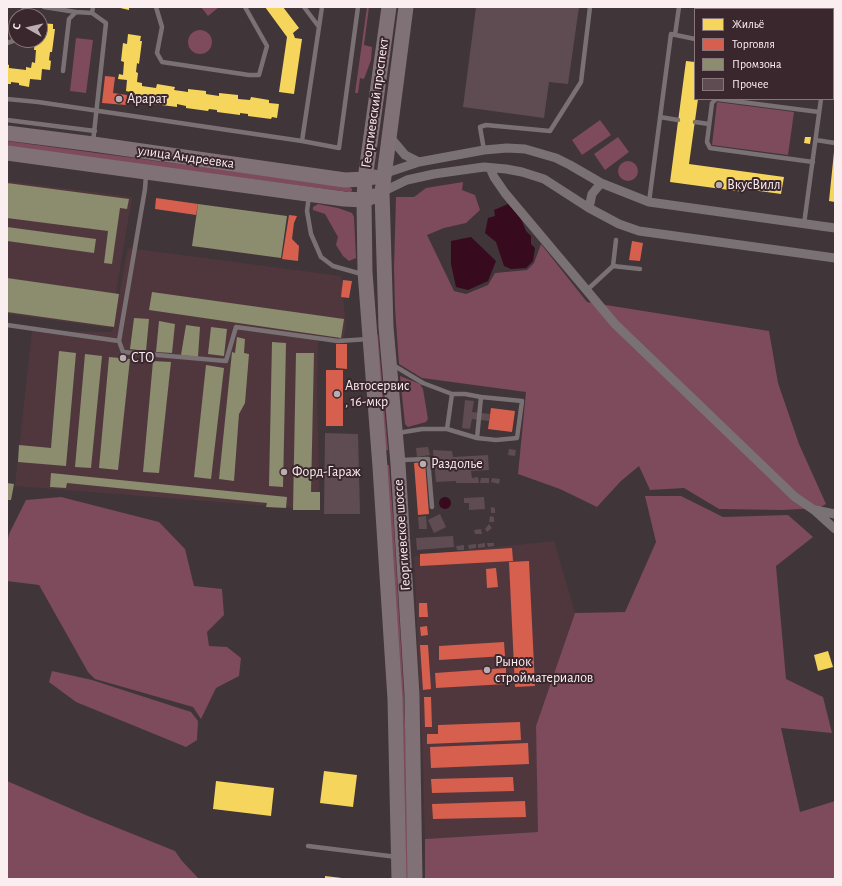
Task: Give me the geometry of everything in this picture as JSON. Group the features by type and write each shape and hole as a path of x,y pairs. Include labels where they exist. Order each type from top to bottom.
{"main road":[{"name":"Георгиевский проспект","path":"364,200 365,179 389,7"},
{"name":"Георгиевский проспект","path":"382,192 383,174 406,7"},
{"name":"улица Андреевка","path":"7,133 94,138 345,180 365,179 383,174"},
{"name":"улица Андреевка","path":"7,153 344,199 364,200"},
{"path":"364,200 382,192"},
{"name":"Георгиевское шоссе","path":"382,192 384,294 397,462 412,695 415,879"},
{"name":"Георгиевское шоссе","path":"364,200 365,272 380,467 395,699 399,879"}],"street":[{"path":"389,134 400,150 419,162"},
{"path":"383,174 419,162 484,150 507,148 525,149 570,165 601,184 649,202 835,228"},
{"path":"382,192 407,180 434,174 490,168 522,172 544,179 589,208 619,224 638,230 835,258"},
{"path":"490,168 494,177 505,193 615,324 795,497 814,510 835,529"},
{"path":"589,208 592,194 601,184"},
{"path":"380,467 383,460 389,458 397,462"},
{"path":"814,510 835,514"}],"lane":[{"path":"7,120 94,138 106,23 92,13 44,7"},
{"path":"92,7 92,13"},
{"path":"156,7 162,27 157,53 162,62 249,75 259,75 267,46 245,7"},
{"path":"304,7 319,26"},
{"path":"302,141 322,7"},
{"path":"7,99 97,110 339,148 358,7"},
{"path":"484,150 480,127 486,125 550,131 581,82 590,7"},
{"path":"675,35 679,7"},
{"path":"63,71 69,20 76,12"},
{"path":"834,25 835,13"},
{"path":"649,202 671,34 694,39"},
{"path":"715,100 712,102 709,124 707,142 710,148 813,162"},
{"path":"725,100 819,112"},
{"path":"804,224 821,100"},
{"path":"660,117 678,120"},
{"path":"695,122 709,124"},
{"path":"816,140 835,143"},
{"path":"146,171 119,341 122,352 226,361 236,327 338,341 370,339"},
{"path":"310,194 307,211 311,234 321,257 333,266 358,273 365,272"},
{"path":"587,290 613,266 616,240"},
{"path":"613,266 640,269"},
{"path":"7,325 119,341"},
{"path":"389,363 423,383 452,394 465,394 522,401 517,438 496,440 477,438 447,429 422,429 395,434"},
{"path":"447,429 452,394"},
{"path":"477,438 482,397"},
{"path":"397,462 428,459 432,507"},
{"path":"308,846 399,857"}],"shaded area":[{"path":"201,7 219,7 208,16"},
{"path":"367,7 369,7 364,45 372,47 371,60 364,79 360,78 358,93 355,93"},
{"path":"200,30 205,31 211,37 211,47 205,53 200,54 195,53 189,47 188,42 189,37 195,31"},
{"path":"76,38 93,40 86,93 70,91"},
{"path":"717,102 794,112 788,155 712,145"},
{"path":"600,120 611,135 582,155 572,140"},
{"path":"618,137 629,152 605,170 594,154"},
{"path":"7,141 350,187 352,191 350,192 7,147"},
{"path":"628,161 635,164 638,171 635,178 628,181 621,178 618,171 621,164"},
{"path":"7,181 132,197 110,328 7,314"},
{"path":"463,182 462,190 475,195 480,210 466,223 444,228 427,235 454,291 466,294 488,285 495,273 527,270 534,263 541,244 587,302 769,331 778,383 799,444 826,504 819,508 782,510 719,509 684,488 650,490 639,466 621,481 597,507 560,489 518,474 526,392 422,378 399,364 394,267 396,197 414,197 426,188"},
{"path":"318,204 338,208 352,213 354,217 356,258 349,261 343,256 336,245 338,237 325,214 313,210 313,207"},
{"path":"508,204 519,214 526,231 531,236 531,244 535,248 533,261 526,268 511,269 504,266 496,242 485,233 488,218 495,216 494,210"},
{"path":"471,237 496,261 488,281 468,290 456,287 451,264 451,241"},
{"path":"128,248 341,276 346,327 343,339 318,340 317,392 320,510 15,486 32,331 112,332"},
{"path":"378,334 388,450 383,451 374,340"},
{"path":"400,376 420,384 423,389 428,419 426,422 408,427 405,424"},
{"path":"385,465 389,465 404,697 409,836 408,879 404,879"},
{"path":"645,496 681,496 723,517 788,515 813,537 776,566 786,679 823,697 832,733 781,728 800,812 835,801 835,879 425,879 425,839 538,832 536,726 575,613 625,612 656,542"},
{"path":"61,497 159,522 185,549 194,586 222,589 224,615 207,632 209,646 227,647 241,658 239,676 216,688 201,719 193,707 95,679 88,672 39,585 7,581 7,543 9,534 26,500"},
{"path":"445,497 449,499 451,503 449,507 445,509 441,507 439,503 441,499"},
{"name":"Рынок стройматериалов","path":"554,541 575,613 536,726 539,832 425,839 414,556"},
{"path":"52,671 92,680 191,712 198,721 197,740 186,747 76,702 49,682"},
{"path":"7,781 175,851 199,879 7,878"}],"building: Жильё":[{"path":"116,7 129,7 129,10"},
{"path":"265,7 283,7 299,28 293,33 295,38 302,39 294,94 279,92 287,37"},
{"path":"48,24 53,24 53,29 55,29 52,52 50,52 49,60 51,61 50,70 42,69 41,80 30,79 29,87 19,85 19,83 11,82 11,84 7,84 7,64 9,65 9,68 26,70 26,67 31,68 32,62 35,63 36,50 34,50 34,48 48,48"},
{"path":"128,34 141,36 140,41 142,41 139,64 137,63 136,72 138,73 137,82 142,83 142,86 156,88 157,84 175,87 174,90 188,92 188,89 206,91 206,94 219,96 219,93 238,95 238,99 250,100 251,97 269,100 269,103 279,104 277,118 272,117 271,119 248,116 248,114 240,113 240,115 217,112 217,110 209,109 208,111 186,108 186,106 177,104 177,107 154,104 154,101 134,99 135,93 126,91 127,80 118,79 119,74 123,75 124,62 121,61 123,43 127,44"},
{"path":"686,61 694,62 694,100 698,100 689,164 784,177 781,194 745,189 744,192 670,182"},
{"path":"805,137 811,137 810,144 804,143"},
{"path":"835,152 835,202 829,201"},
{"path":"828,651 833,667 818,671 814,655"},
{"path":"324,771 357,775 353,807 320,803"},
{"path":"216,781 274,788 271,816 213,809"},
{"path":"325,876 342,878 342,879 325,879"}],"building: Торговля":[{"path":"105,76 115,77 113,93 127,95 126,105 102,103"},
{"path":"156,198 198,204 196,215 155,209"},
{"path":"289,215 297,216 294,223 292,239 299,246 298,261 282,259"},
{"path":"632,241 643,243 640,261 629,260"},
{"path":"343,280 352,281 349,298 341,297"},
{"path":"336,344 347,344 347,369 336,368"},
{"path":"326,370 343,370 343,426 326,426"},
{"path":"491,408 515,411 512,432 488,429"},
{"path":"425,462 429,514 418,515 414,463"},
{"path":"512,548 513,561 420,566 420,554"},
{"path":"529,561 535,686 515,687 509,562"},
{"path":"496,568 498,587 487,588 486,569"},
{"path":"419,603 427,603 428,617 419,617"},
{"path":"427,626 428,635 421,636 420,627"},
{"path":"504,642 505,656 439,660 439,646"},
{"path":"420,645 428,645 431,689 423,690"},
{"path":"506,668 506,684 436,688 435,673"},
{"path":"424,697 431,697 432,727 425,727"},
{"path":"520,722 521,740 427,744 427,734 438,734 438,725"},
{"path":"528,743 529,764 431,768 430,747"},
{"path":"513,777 514,791 432,793 431,779"},
{"path":"525,801 526,817 433,819 432,804"}],"building: Промзона":[{"path":"7,183 129,199 127,209 120,208 112,264 104,263 108,231 7,218"},
{"path":"198,204 287,216 281,258 192,246"},
{"path":"7,227 96,239 94,253 7,241"},
{"path":"7,278 119,294 114,327 7,312"},
{"path":"152,292 344,319 341,338 149,310"},
{"path":"134,318 149,319 146,351 130,349"},
{"path":"159,321 175,324 172,353 156,352"},
{"path":"186,325 200,327 198,357 181,355"},
{"path":"211,327 227,329 224,356 208,354"},
{"path":"237,337 245,339 244,353 249,354 245,403 239,414 234,481 219,479 232,352 235,353"},
{"path":"272,342 286,343 283,487 269,486"},
{"path":"59,351 76,353 66,466 18,462 19,445 51,448"},
{"path":"296,353 314,353 311,492 320,492 320,510 293,510"},
{"path":"85,354 102,356 91,468 75,467"},
{"path":"109,357 130,359 118,470 99,468"},
{"path":"153,361 171,362 159,473 143,472"},
{"path":"206,365 224,368 211,479 194,477"},
{"path":"51,473 287,497 286,508 266,507 267,503 67,483 66,488 50,487"},
{"path":"7,483 14,484 11,500 7,500"}],"building: Прочее":[{"path":"476,7 579,7 568,84 549,82 544,118 463,107"},
{"path":"465,400 474,401 472,412 490,414 489,421 472,419 470,429 462,428"},
{"path":"325,433 358,434 360,514 324,514"},
{"path":"428,447 430,455 417,457 416,448"},
{"path":"509,449 516,450 515,456 508,455"},
{"path":"433,450 452,451 453,457 488,455 489,470 471,471 472,478 478,477 479,483 456,483 456,481 436,482"},
{"path":"481,478 489,478 489,483 480,483"},
{"path":"492,478 500,479 499,484 491,482"},
{"path":"484,497 485,509 469,510 469,503 464,503 464,498"},
{"path":"491,507 495,508 495,513 491,513"},
{"path":"440,514 446,527 434,533 428,520"},
{"path":"426,516 427,529 419,529 418,517"},
{"path":"490,516 494,517 494,522 489,522"},
{"path":"489,524 492,528 487,532 485,529"},
{"path":"481,529 482,534 475,534 474,530"},
{"path":"453,536 454,547 417,550 416,538"},
{"path":"485,543 485,547 478,548 478,544"},
{"path":"487,543 494,543 494,546 488,547"},
{"path":"476,544 476,548 469,549 468,545"},
{"path":"464,545 464,550 457,550 456,546"}],"place":[{"name":"Арарат","path":"119,99"},
{"name":"ВкусВилл","path":"719,185"},
{"name":"СТО","path":"123,358"},
{"name":"Автосервис , 16-мкр","path":"337,394"},
{"name":"Раздолье","path":"423,464"},
{"name":"Форд-Гараж","path":"284,472"},
{"name":"Рынок стройматериалов","path":"487,670"}]}
